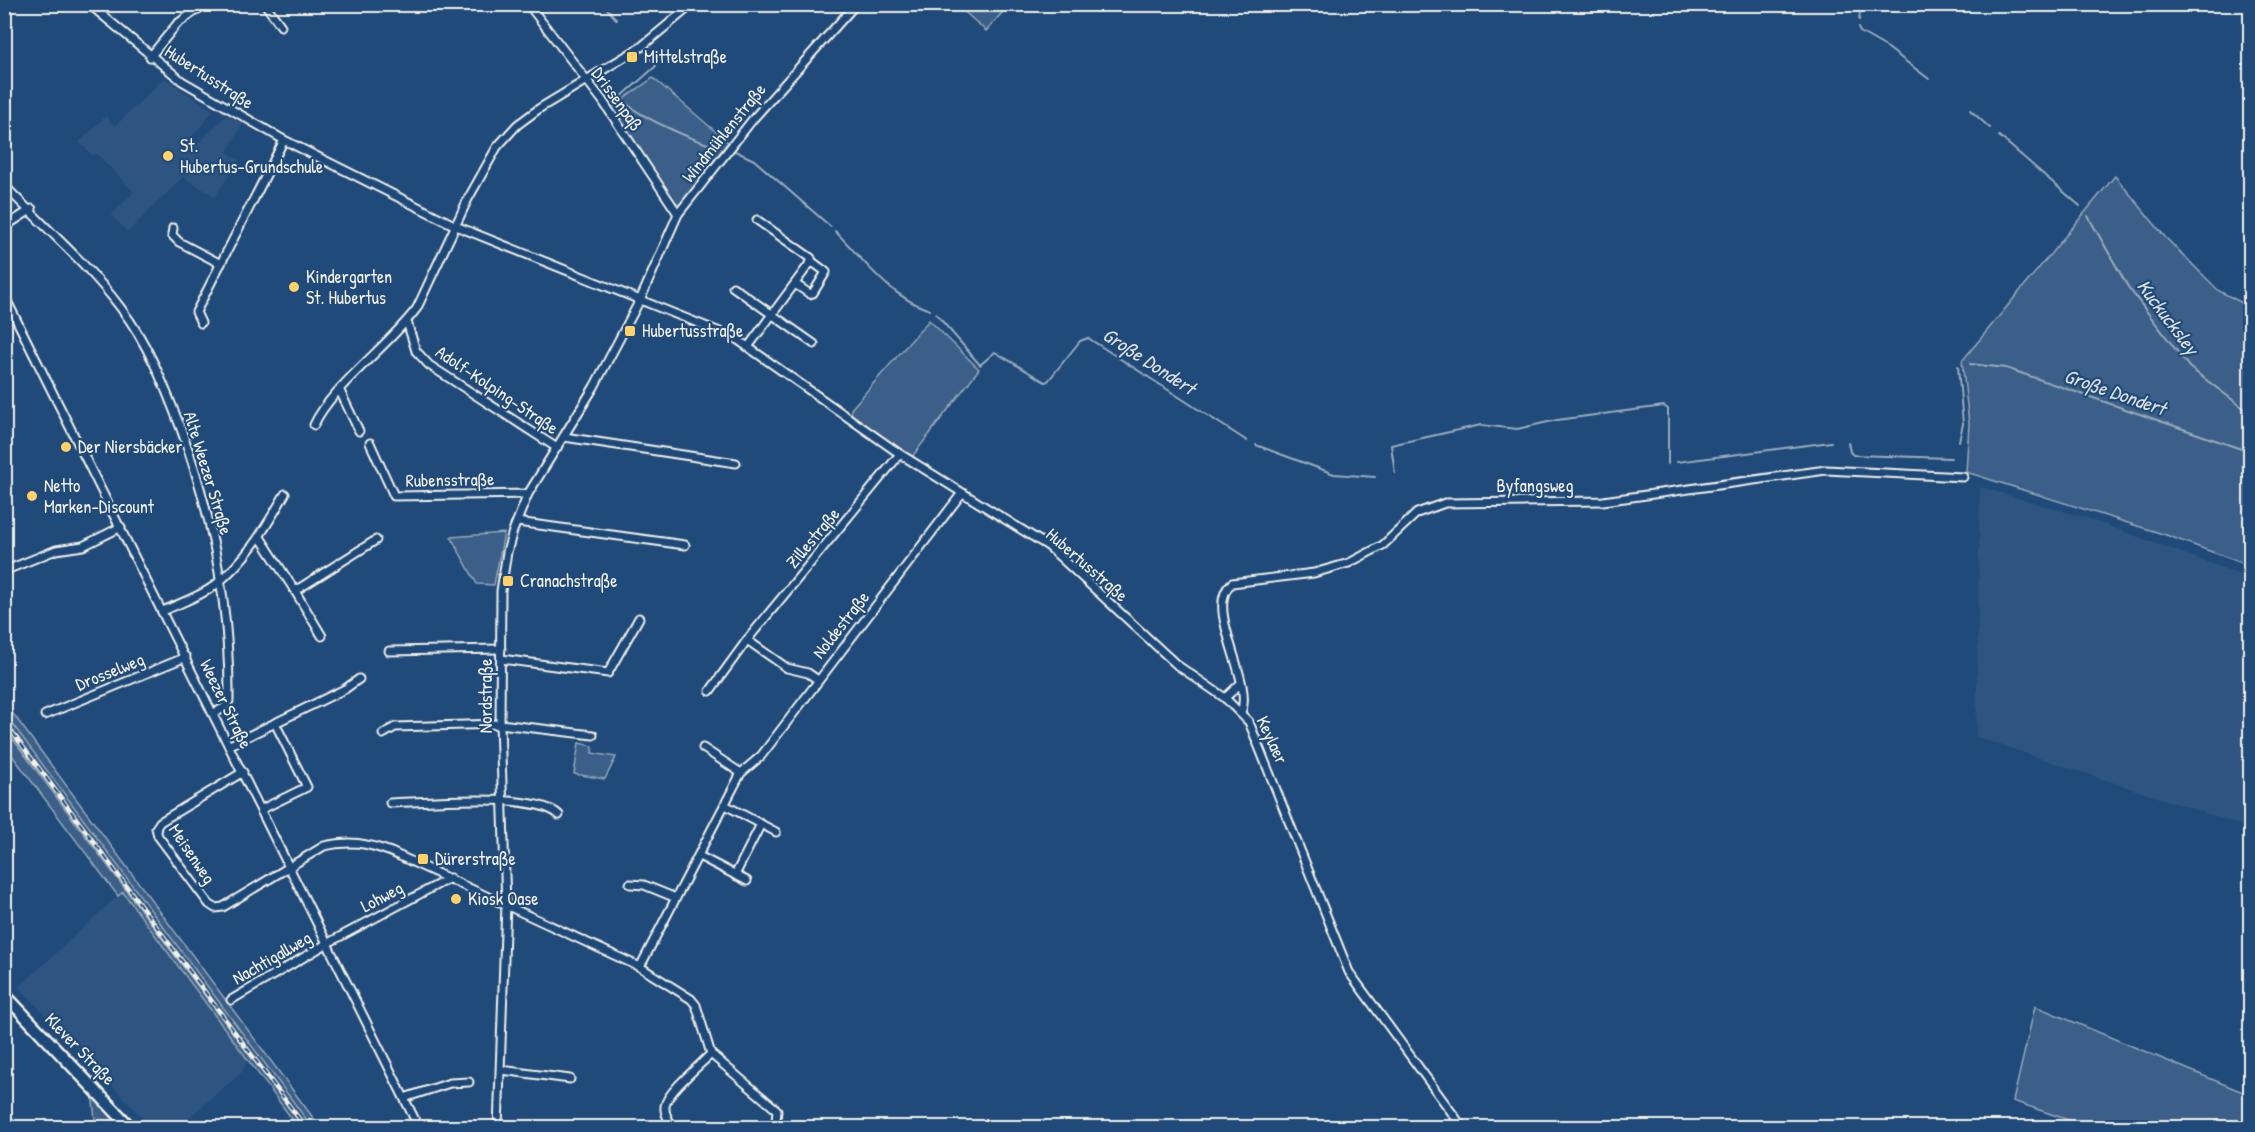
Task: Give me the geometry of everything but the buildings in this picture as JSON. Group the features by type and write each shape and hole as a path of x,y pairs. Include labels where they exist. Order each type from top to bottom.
{"main road":[{"name":"Klever Straße","path":"4,994 131,1128"}],"street":[{"name":"Hubertusstraße","path":"89,4 150,57 182,81 284,140 456,226 641,298 735,338 900,454 1048,546 1177,665 1225,698 1241,712"},
{"path":"150,57 177,24 205,4"},
{"path":"265,4 280,26"},
{"name":"Drissenpaß","path":"528,4 606,107 678,214"},
{"path":"314,425 340,391 407,322 417,308 497,147 531,114 641,47 688,6 703,4"},
{"name":"Windmühlenstraße","path":"641,298 678,214 753,119 856,4"},
{"path":"201,323 196,312 284,140"},
{"name":"Alte Weezer Straße","path":"4,185 99,280 138,334 161,379 195,470 222,579 229,701 224,708 214,713"},
{"path":"4,227 31,210"},
{"path":"757,220 811,258 812,263 826,274 810,294 795,284"},
{"path":"173,228 172,235 179,242 221,264"},
{"path":"748,347 812,263"},
{"path":"734,287 814,344"},
{"name":"Weezer Straße","path":"4,295 290,865 419,1128"},
{"name":"Nordstraße","path":"498,1128 506,904 500,724 501,581 507,552 528,494 564,437 641,298"},
{"name":"Adolf-Kolping-Straße","path":"407,322 416,351 429,366 557,448"},
{"path":"340,391 359,431"},
{"path":"564,437 736,463"},
{"name":"Rubensstraße","path":"370,443 394,496 528,494"},
{"name":"Zillestraße","path":"710,691 747,640 900,454"},
{"name":"Byfangsweg","path":"1241,712 1244,706 1240,684 1222,613 1221,602 1226,588 1232,583 1314,573 1348,563 1383,545 1410,519 1436,506 1454,502 1603,501 1826,470 1964,477"},
{"name":"Noldestraße","path":"640,967 741,773 761,756 962,493"},
{"path":"163,611 212,587 239,564 260,537 285,494"},
{"path":"517,522 685,545"},
{"path":"4,572 56,550 83,546 121,527"},
{"path":"260,537 322,636"},
{"path":"295,591 376,540"},
{"path":"501,659 608,673 639,618"},
{"path":"747,640 787,668 808,673 818,680"},
{"path":"389,651 501,649"},
{"name":"Drosselweg","path":"45,715 186,657"},
{"path":"230,745 359,679"},
{"path":"1225,698 1240,684"},
{"name":"Keylaer","path":"1241,712 1258,738 1349,972 1463,1128"},
{"path":"262,809 307,787 275,723"},
{"path":"383,734 395,727 500,724 593,735"},
{"path":"704,748 741,773"},
{"name":"Meisenweg","path":"243,772 160,822 156,828 158,836 209,904 215,908 223,907 290,865"},
{"path":"390,803 503,800 551,808 559,815"},
{"path":"725,805 776,832"},
{"path":"735,875 761,824"},
{"path":"290,865 324,846 356,842 391,852 640,967 691,999 696,1005 711,1054 777,1110 776,1122"},
{"path":"699,856 747,881"},
{"name":"Lohweg","path":"328,943 450,878"},
{"path":"630,884 644,885 675,898"},
{"name":"Nachtigallweg","path":"231,1000 328,943"},
{"path":"674,1128 666,1117 665,1106 668,1097 711,1054"},
{"path":"501,1070 570,1079"},
{"path":"404,1098 450,1083 469,1082"}],"shaded area":[{"path":"957,5 1009,5 986,31"},
{"path":"164,78 213,111 188,142 193,148 227,115 243,124 227,152 239,160 215,197 183,177 128,232 111,215 134,192 96,153 93,156 79,142 106,116 115,126"},
{"path":"653,78 728,142 678,208 611,108"},
{"path":"2115,176 2166,238 2219,291 2250,307 2250,566 2166,535 1966,472 1969,424 1962,361"},
{"path":"929,320 979,369 912,457 852,415 851,409"},
{"path":"1980,487 2087,518 2250,578 2250,656 2242,687 2246,696 2250,697 2250,828 1976,737"},
{"path":"504,533 494,585 477,584 451,537"},
{"path":"5,703 320,1127 312,1127 5,714"},
{"path":"5,714 312,1127 303,1127 5,727"},
{"path":"4,727 303,1127 298,1127 123,892 118,896 5,746"},
{"path":"579,743 593,746 592,753 616,757 605,779 574,774"},
{"path":"123,891 248,1060 242,1072 178,1127 151,1127 19,987"},
{"path":"2035,1006 2250,1095 2250,1127 2089,1127 2013,1101"},
{"path":"92,1093 124,1128 89,1128 95,1119"}],"waterway":[{"path":"603,4 617,20"},
{"name":"Kuckucksley","path":"1859,20 1861,4"},
{"name":"Kuckucksley","path":"1858,28 1860,32 1888,48 1929,79"},
{"path":"644,50 656,66 621,97 627,104 651,120 720,147"},
{"name":"Kuckucksley","path":"1970,110 1990,128"},
{"name":"Kuckucksley","path":"1999,136 2080,206"},
{"path":"733,150 754,160 831,227"},
{"name":"Kuckucksley","path":"2088,216 2128,287 2189,367 2250,413"},
{"path":"835,231 890,287 915,304 930,310"},
{"name":"Große Dondert","path":"936,314 980,365 995,352 1045,382 1080,341 1088,338 1247,441"},
{"name":"Große Dondert","path":"1970,364 2006,368 2250,452"},
{"name":"Große Dondert","path":"1958,366 1963,424 1959,441"},
{"name":"Große Dondert","path":"1395,473 1391,445 1481,425 1517,429 1557,420 1664,406 1668,409 1668,464"},
{"name":"Große Dondert","path":"1677,462 1831,442"},
{"name":"Große Dondert","path":"1848,442 1853,455 1951,458"},
{"name":"Große Dondert","path":"1256,445 1334,474 1375,477"}],"railway":[{"path":"4,721 306,1128"}],"place":[{"name":"Mittelstraße","path":"632,57"},
{"name":"St. Hubertus-Grundschule","path":"168,156"},
{"name":"Kindergarten St. Hubertus","path":"294,287"},
{"name":"Hubertusstraße","path":"630,331"},
{"name":"Der Niersbäcker","path":"66,447"},
{"name":"Netto Marken-Discount","path":"32,496"},
{"name":"Cranachstraße","path":"508,581"},
{"name":"Dürerstraße","path":"423,859"},
{"name":"Kiosk Oase","path":"456,899"}]}
